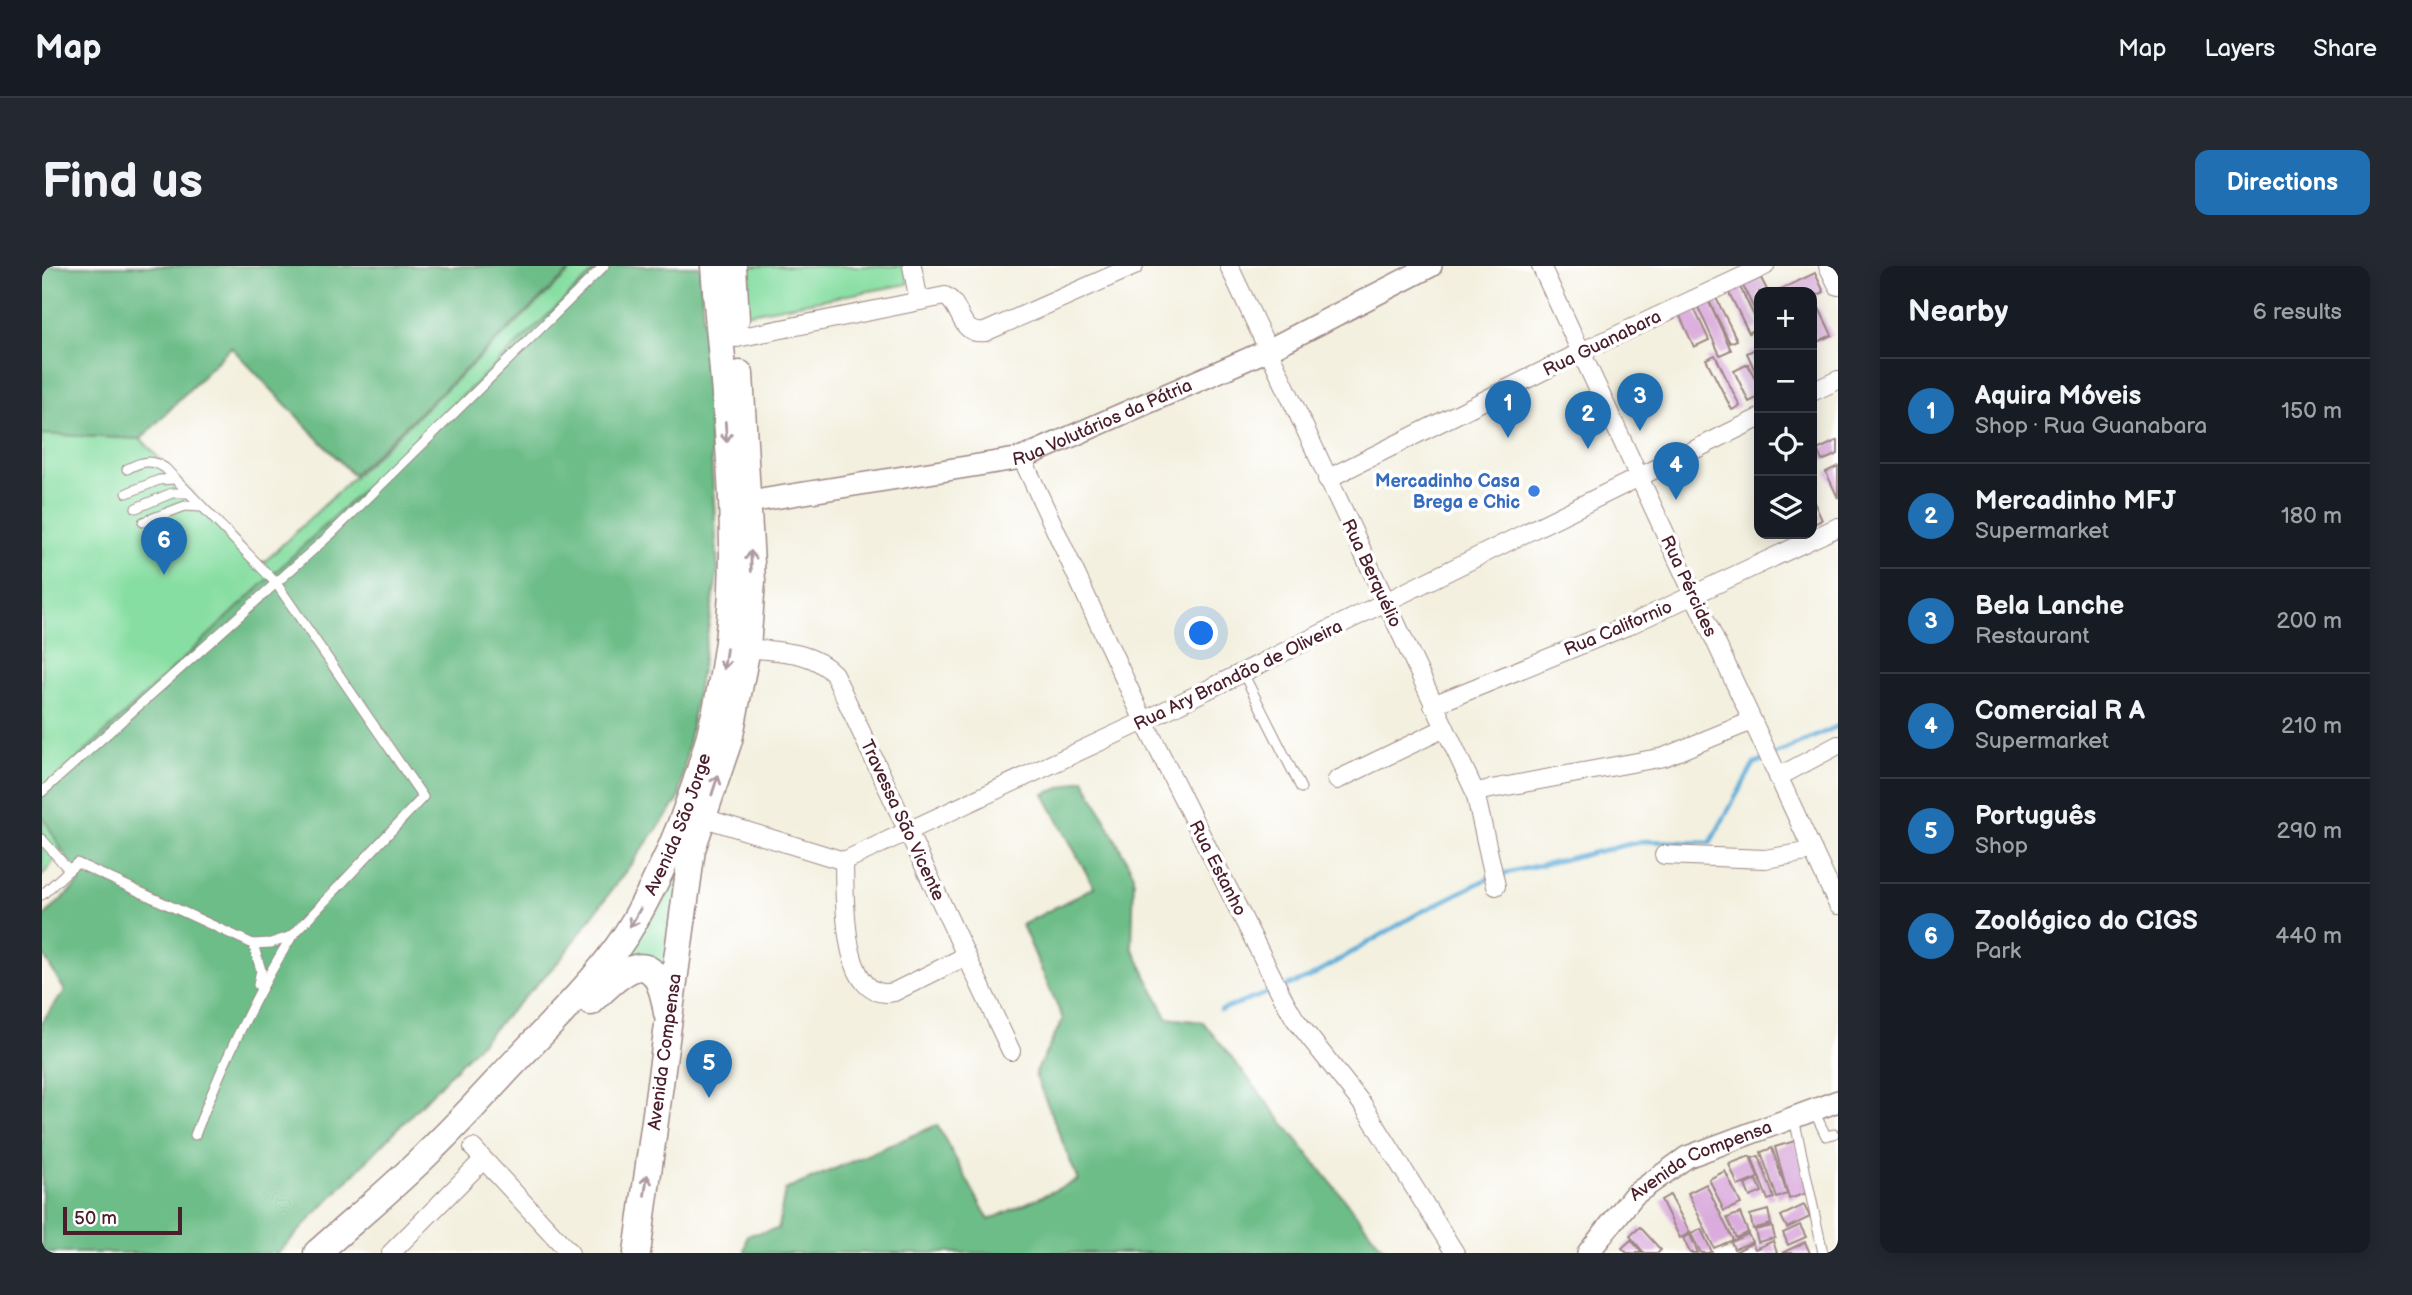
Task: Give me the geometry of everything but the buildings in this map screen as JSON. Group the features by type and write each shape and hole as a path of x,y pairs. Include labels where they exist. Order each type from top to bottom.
{"main road":[{"name":"Avenida São Jorge","path":"317,1253 434,1147 587,985 634,922 692,797 715,718 728,639 730,495 715,266"},
{"name":"Avenida São Jorge","path":"692,849 729,740 747,648 752,581 733,266"},
{"name":"Avenida Compensa","path":"637,1253 692,849"},
{"path":"337,1253 620,973 632,967 646,969 655,978 668,1022"}],"street":[{"path":"912,266 919,300"},
{"path":"737,338 919,300 948,297 963,323 978,333 1134,266"},
{"name":"Rua Berquélio","path":"1229,266 1475,792 1496,886"},
{"name":"Rua Volutários da Pátria","path":"749,502 1021,458 1268,350 1431,266"},
{"name":"Rua Pércides","path":"1541,266 1813,851 1830,867 1838,905"},
{"name":"Rua Guanabara","path":"1327,479 1581,352 1765,266"},
{"path":"1828,266 1838,286"},
{"path":"1817,390 1838,380"},
{"name":"Rua Ary Brandão de Oliveira","path":"844,861 1144,721 1754,420"},
{"name":"Rua Estanho","path":"1021,458 1144,721 1283,998 1295,1019 1363,1105 1455,1253"},
{"name":"Rua Californio","path":"1433,705 1694,596 1838,527"},
{"name":"Travessa São Vicente","path":"747,648 809,656 824,663 834,674 1011,1051"},
{"path":"1475,792 1664,757 1752,721"},
{"path":"1337,780 1445,727"},
{"path":"1778,777 1838,745"},
{"path":"704,818 844,861 849,947 870,988 886,994 894,992 966,956"},
{"path":"1664,855 1765,859 1813,851"},
{"name":"Avenida Compensa","path":"1588,1253 1616,1215 1657,1176 1714,1144 1838,1101"},
{"path":"391,1253 478,1154 570,1253"}],"lane":[{"path":"42,792 331,534 604,266"},
{"path":"127,468 154,461 175,479 276,583 423,797 292,936 256,994 221,1068 195,1135"},
{"path":"127,493 159,480 175,479"},
{"path":"136,508 172,494 189,493"},
{"path":"143,522 185,506 203,508"},
{"path":"1243,673 1301,788"},
{"path":"42,839 69,870"},
{"path":"42,895 77,863 253,944 271,943 292,936"},
{"path":"253,944 261,970 256,994"},
{"path":"1803,1113 1826,1136 1834,1134"},
{"path":"1803,1113 1823,1253"}],"green space":[{"path":"42,266 575,266 353,475 231,347 141,439 42,434"},
{"path":"576,266 634,266 276,583 42,876 42,434 141,439 260,566"},
{"path":"600,266 700,266 718,571 679,799 560,960 278,1253 42,1253 42,1021 65,991 42,953 42,918 80,882 42,815 42,792"},
{"path":"743,266 905,266 908,284 744,314"},
{"path":"1084,779 1134,875 1132,947 1167,1018 1203,1022 1387,1253 745,1253 747,1235 778,1229 785,1190 937,1125 989,1220 1078,1180 1035,1074 1063,1019 1022,925 1094,887 1044,794"},
{"path":"684,860 665,985 660,973 585,999"}],"waterway":[{"path":"1774,755 1838,726"},
{"path":"1497,875 1643,841 1710,843 1754,764 1766,759"},
{"path":"1284,987 1310,977 1417,914 1489,878"},
{"path":"1221,1010 1276,990"}],"place":[{"name":"Bela Lanche","path":"1640,431"},
{"name":"Aquira Móveis","path":"1508,438"},
{"name":"Mercadinho MFJ","path":"1588,449"},
{"name":"Mercadinho Casa Brega e Chic","path":"1534,491"},
{"name":"Comercial R A","path":"1676,500"},
{"name":"Zoológico do CIGS","path":"164,575"},
{"name":"Português","path":"709,1098"}]}
